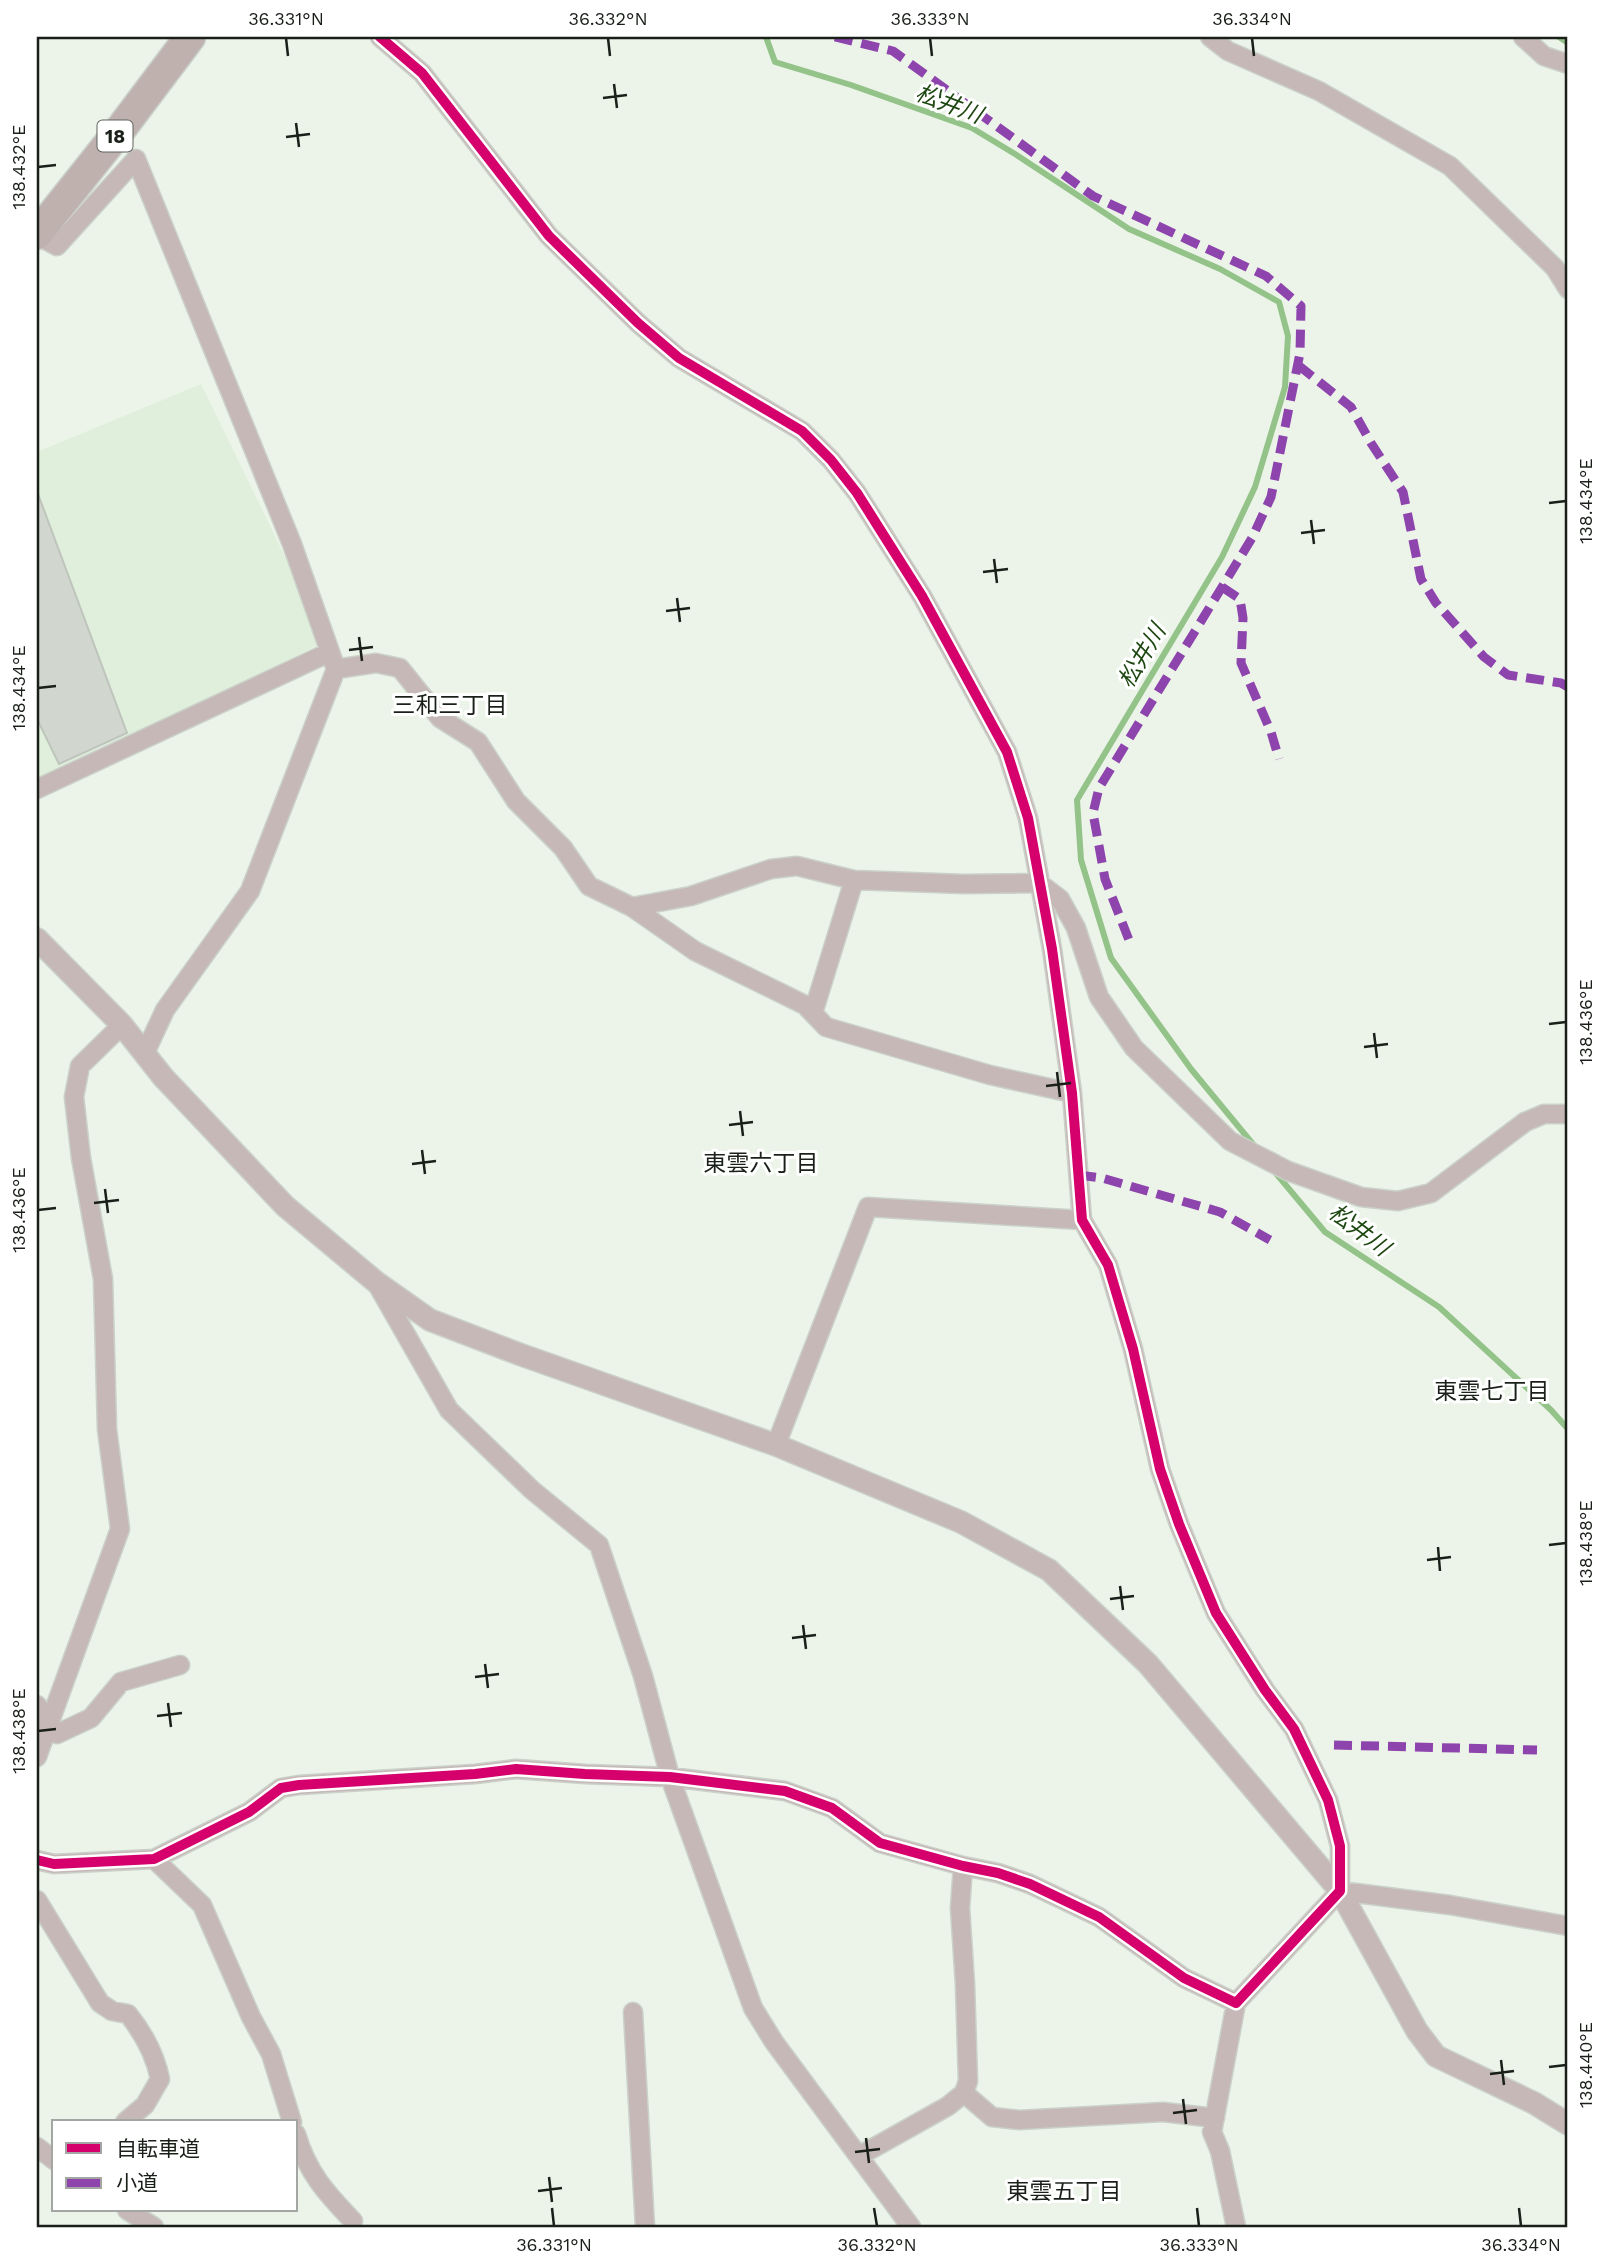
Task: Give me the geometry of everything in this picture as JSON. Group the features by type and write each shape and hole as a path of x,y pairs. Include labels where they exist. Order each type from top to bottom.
{"highway":[{"name":"18","path":"37,235 190,37"}],"street":[{"path":"380,37 422,73 549,236 639,323 679,358 802,431 831,460 851,485 922,596 1007,752 1028,818 1052,949 1072,1093 1082,1220 1108,1265 1133,1349 1160,1469 1179,1524 1216,1613 1265,1690 1294,1728 1328,1800 1340,1846 1340,1891 1236,2003 1212,2132 1220,2151 1236,2227"},
{"path":"1210,37 1228,51 1319,91 1450,166 1555,268 1568,289"},
{"path":"1523,37 1544,56 1568,64"},
{"path":"37,235 57,246 136,159 292,544 333,661 250,891 165,1010 144,1055"},
{"path":"37,789 333,661 376,663 400,668 440,718 478,742 516,801 564,848 589,886 632,907 695,951 805,1005 826,1027 990,1075 1072,1093"},
{"path":"632,907 691,896 771,869 797,866 854,880 1039,884 1060,899 1076,928 1099,997 1134,1048 1230,1141 1288,1171 1361,1197 1398,1201 1431,1193 1525,1122 1544,1114 1568,1114"},
{"path":"813,1013 854,880"},
{"path":"37,939 122,1025 144,1055 285,1206 376,1282 430,1320 776,1445 961,1522 1049,1570 1149,1664 1340,1891 1417,2031 1436,2056 1534,2103 1568,2124"},
{"path":"37,1756 120,1529 107,1429 103,1279 81,1158 74,1097 80,1066 122,1025"},
{"path":"776,1445 868,1207 1082,1220"},
{"path":"376,1282 449,1410 533,1490 599,1545 643,1675 670,1777 753,2008 774,2042 911,2227"},
{"path":"37,1705 57,1734 91,1718 121,1682 180,1665"},
{"path":"37,1860 54,1864 154,1859 249,1812 281,1788 299,1785 451,1776 516,1769 670,1777 785,1791 832,1808 880,1843 963,1866 998,1872 1031,1884 1099,1917 1184,1978 1236,2003"},
{"path":"154,1859 202,1905 251,2017 271,2054 291,2120"},
{"path":"859,2156 948,2106 964,2093 968,2081 960,1908 963,1866"},
{"path":"1340,1891 1450,1905 1568,1926"},
{"path":"37,1899 92,1993 112,2011 128,2014 139,2028 155,2059 160,2079 145,2105 127,2120"},
{"path":"633,2012 645,2227"},
{"path":"964,2093 992,2118 1019,2120 1163,2112 1214,2118"},
{"path":"298,2141 302,2154 323,2189 353,2221"},
{"path":"37,2147 52,2158"},
{"path":"130,2212 154,2227"}],"shaded area":[{"path":"201,384 326,641 37,786 37,452"}],"building":[{"path":"37,494 127,733 59,764 37,719"}],"waterway":[{"name":"松井川","path":"766,37 775,62 851,85 972,128 1129,229 1220,269 1279,302 1288,336 1285,387 1255,487 1222,557 1077,800 1081,860 1111,958 1191,1069 1257,1149"},
{"path":"1559,37 1568,43"},
{"name":"松井川","path":"1274,1171 1325,1232 1439,1307 1551,1410 1568,1429"}],"marked path":[{"path":"835,37 893,51 1093,196 1266,276 1301,306 1300,353 1271,497 1252,538 1099,788 1093,813 1105,879 1129,940"},
{"path":"1298,365 1351,407 1403,492 1421,579 1436,603 1484,657 1508,675 1561,683 1568,687"},
{"path":"1222,587 1240,599 1243,618 1241,663 1271,732 1279,759"},
{"path":"1078,1175 1102,1178 1220,1212 1270,1240"},
{"path":"1334,1745 1537,1750"}],"cycle path":[{"path":"37,1860 54,1864 154,1859 249,1812 281,1788 299,1785 516,1769 670,1777 785,1791 832,1808 880,1843 998,1873 1030,1884 1099,1917 1184,1978 1236,2003 1340,1891 1340,1846 1328,1800 1294,1729 1265,1690 1216,1613 1179,1524 1160,1469 1133,1349 1108,1265 1082,1220 1072,1093 1052,949 1028,818 1007,752 922,596 857,493 831,460 802,431 679,358 638,323 549,236 422,73 380,37"}],"district":[{"name":"三和三丁目","path":"450,705"},
{"name":"東雲六丁目","path":"761,1163"},
{"name":"東雲七丁目","path":"1492,1391"},
{"name":"東雲五丁目","path":"1064,2191"}]}
